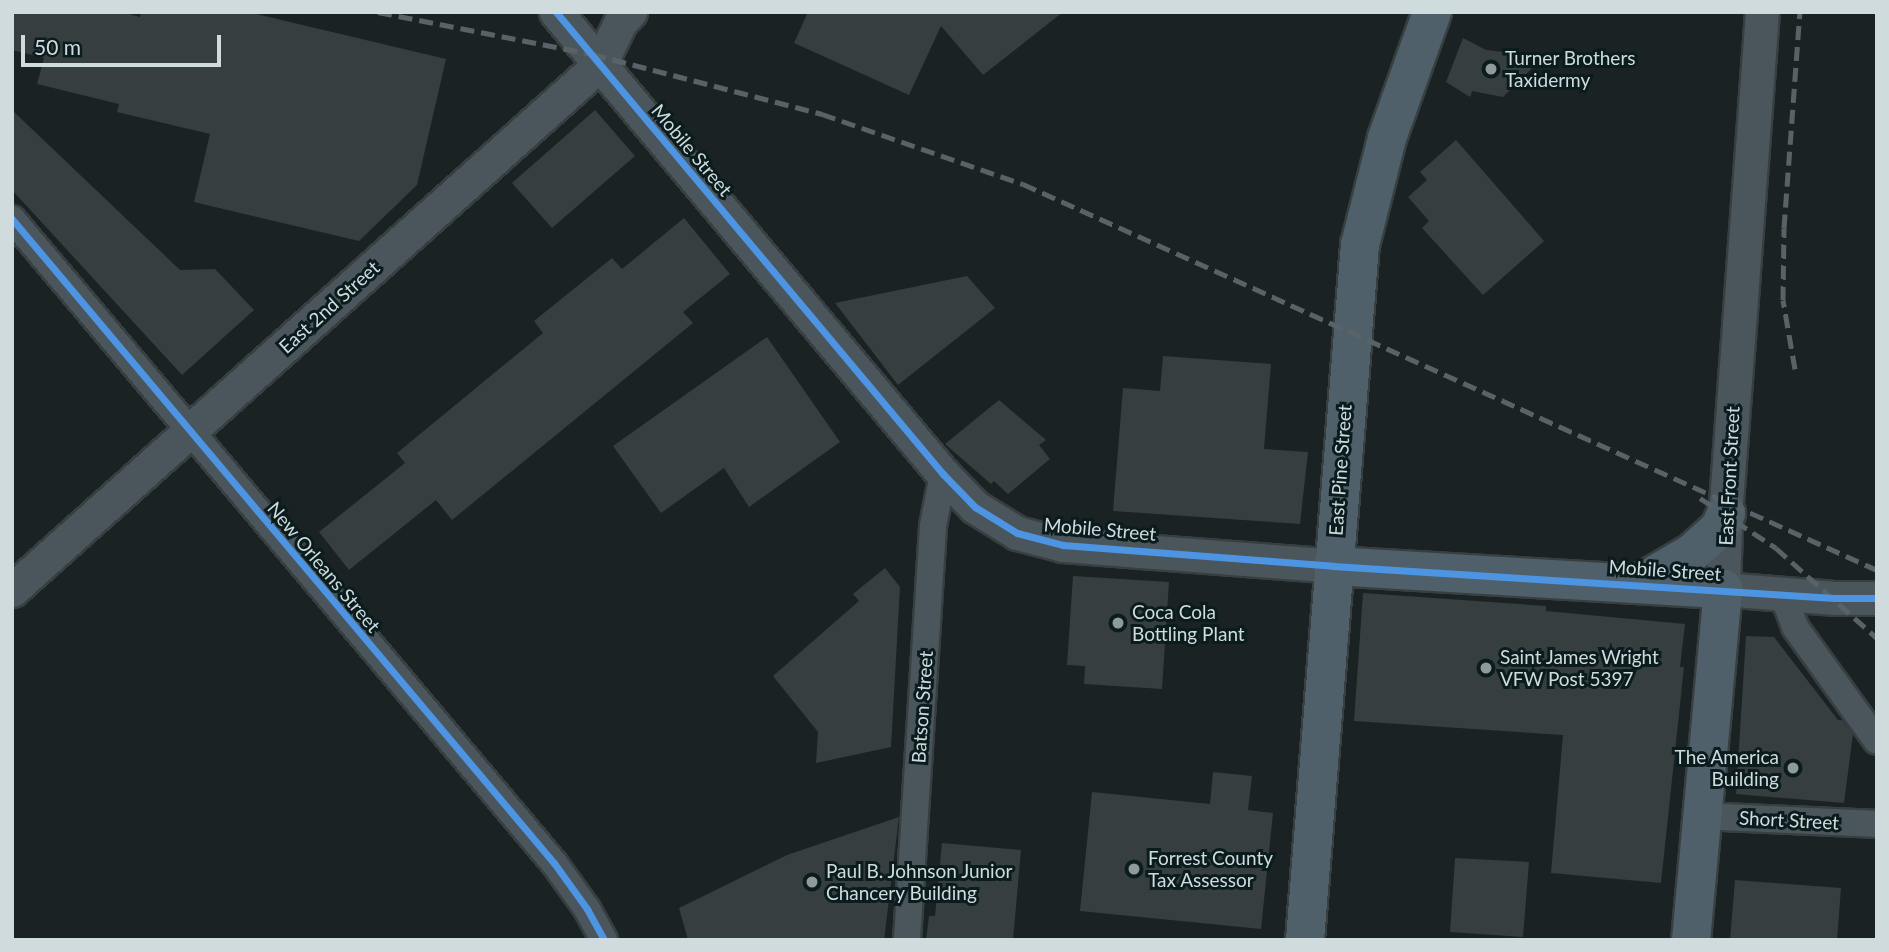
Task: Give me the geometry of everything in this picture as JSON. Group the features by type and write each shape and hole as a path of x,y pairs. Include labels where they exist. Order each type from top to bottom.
{"main road":[{"name":"East Pine Street","path":"1305,940 1360,245 1387,138 1432,12"},
{"path":"1639,584 1692,553 1719,529 1726,514"},
{"name":"Mobile Street","path":"1333,566 1723,589"},
{"name":"East Front Street","path":"1691,940 1723,589"}],"street":[{"name":"Mobile Street","path":"556,12 943,474 975,508 997,523 1038,541 1333,566"},
{"name":"East 2nd Street","path":"12,590 600,64 621,21 630,12"},
{"name":"East Front Street","path":"1723,589 1762,12"},
{"name":"New Orleans Street","path":"12,219 554,863 587,909 604,940"},
{"name":"Batson Street","path":"906,940 933,526 943,474"},
{"name":"Mobile Street","path":"1723,589 1783,595 1877,598"},
{"path":"1783,595 1796,628 1877,741"},
{"name":"Short Street","path":"1702,816 1877,824"}],"building":[{"path":"12,12 122,12 140,17 141,12 248,12 446,59 417,185 359,241 194,202 210,134 117,112 119,104 37,84 44,58 12,50"},
{"path":"808,12 1063,12 983,75 941,26 909,95 794,43"},
{"name":"Turner Brothers Taxidermy","path":"1463,38 1486,50 1544,56 1503,97 1472,91 1470,97 1446,82"},
{"path":"12,110 180,270 215,269 254,310 182,375 12,190"},
{"path":"595,110 635,156 552,228 512,183"},
{"path":"1456,140 1544,241 1483,295 1422,228 1429,221 1408,197 1427,180 1420,172"},
{"path":"684,218 730,274 683,312 693,323 452,520 436,500 349,570 319,532 405,463 397,453 543,333 534,321 612,258 622,269"},
{"path":"967,276 995,308 898,385 835,303"},
{"path":"767,337 840,442 749,507 724,468 661,513 613,446"},
{"path":"1163,356 1271,364 1264,449 1308,452 1300,524 1113,511 1123,388 1160,391"},
{"path":"999,400 1046,440 1039,445 1050,459 1008,494 994,481 991,484 945,444"},
{"path":"885,568 900,587 891,747 816,763 818,732 773,676 859,601 853,594"},
{"name":"Coca Cola Bottling Plant","path":"1073,576 1169,582 1162,689 1084,684 1085,666 1067,665"},
{"path":"1363,593 1546,606 1546,611 1685,624 1680,667 1684,667 1661,883 1551,873 1563,735 1354,721"},
{"name":"The America Building","path":"1746,636 1774,637 1838,720 1842,720 1853,734 1844,803 1736,794"},
{"path":"1213,772 1252,776 1248,810 1273,813 1261,929 1080,911 1092,792 1210,804"},
{"name":"Paul B. Johnson Junior Chancery Building","path":"899,817 884,940 688,940 679,908 787,855"},
{"path":"942,843 1021,850 1013,940 926,940 929,916 935,916"},
{"path":"1455,858 1529,862 1523,937 1450,932"},
{"path":"1735,880 1841,888 1837,940 1730,940"}],"railway":[{"path":"378,12 592,54 822,114 1023,184 1877,570"},
{"path":"1795,369 1783,300 1784,228 1800,12"},
{"path":"1700,498 1776,548 1877,638"}],"cycle path":[{"path":"556,12 943,474 975,507 1017,533 1063,545 1333,566 1834,598 1877,598"},
{"path":"12,219 554,863 587,909 604,940"}],"place":[{"name":"Turner Brothers Taxidermy","path":"1491,69"},
{"name":"Coca Cola Bottling Plant","path":"1118,623"},
{"name":"Saint James Wright VFW Post 5397","path":"1486,668"},
{"name":"The America Building","path":"1793,768"},
{"name":"Forrest County Tax Assessor","path":"1134,869"},
{"name":"Paul B. Johnson Junior Chancery Building","path":"812,882"}]}
